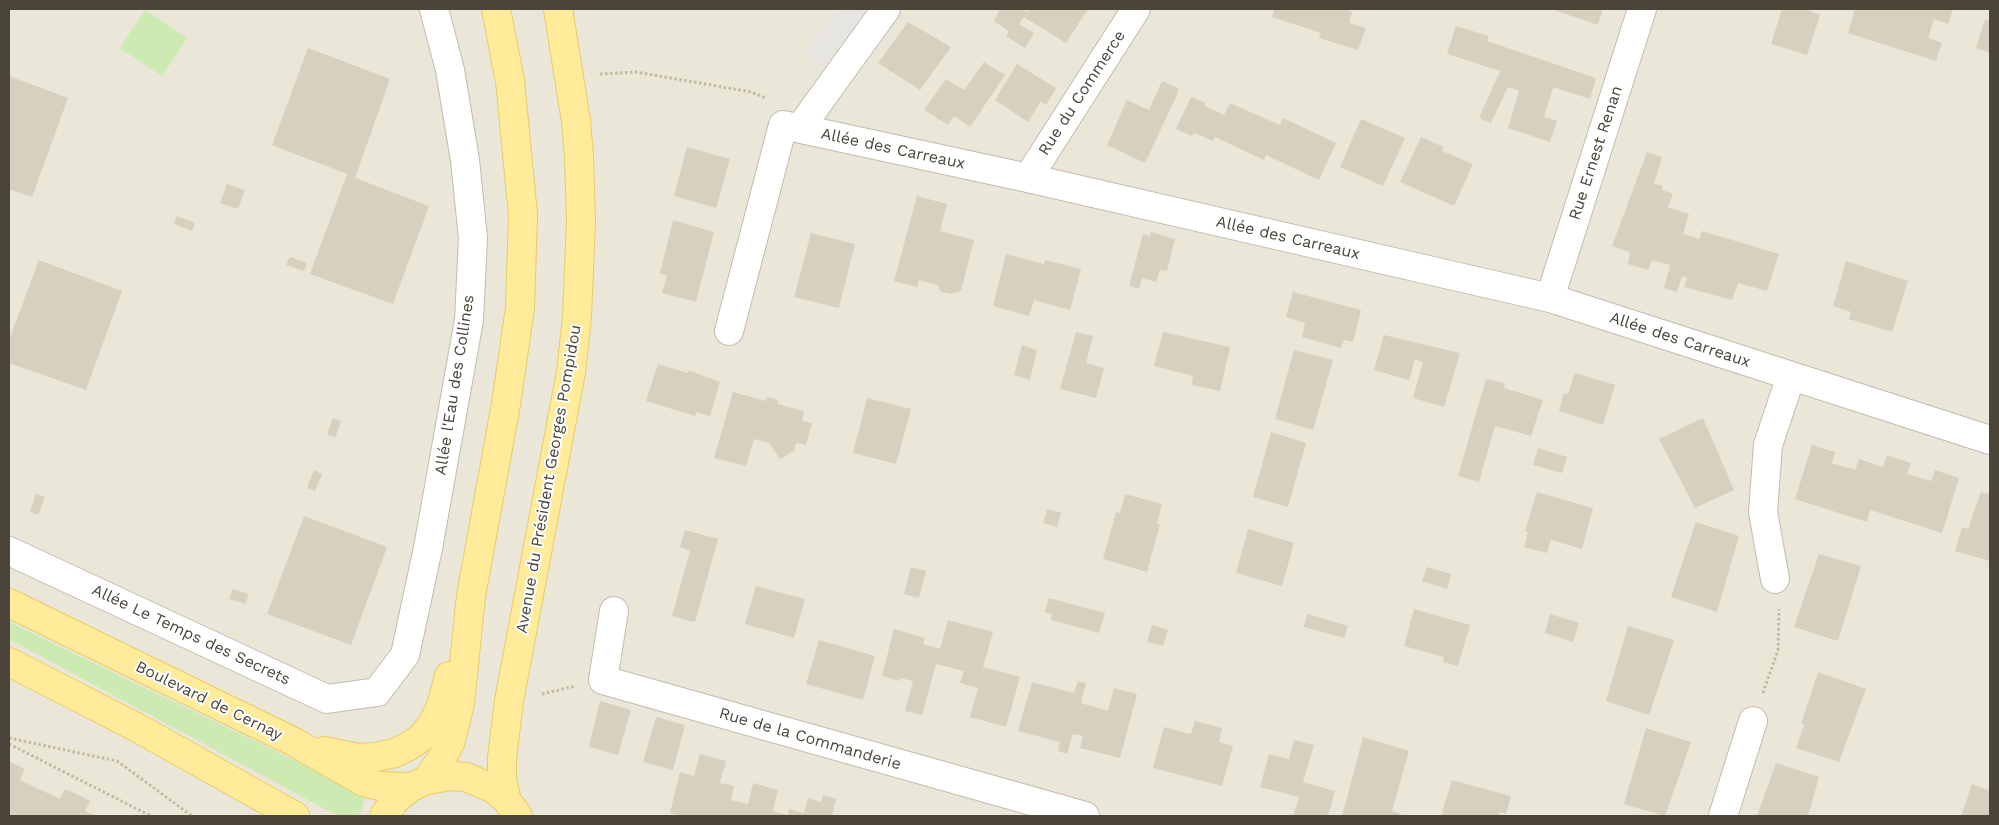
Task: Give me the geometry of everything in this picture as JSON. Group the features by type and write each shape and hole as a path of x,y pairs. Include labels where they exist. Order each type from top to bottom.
{"main road":[{"path":"384,816 395,800 419,783 442,758 456,723 460,703 471,596 506,404 522,275 523,215 510,81 496,9"},
{"name":"Avenue du Président Georges Pompidou","path":"512,808 502,777 502,758 510,701 571,372 577,316 581,191 576,121 558,9"},
{"path":"294,742 338,755 358,758 395,753 422,737 434,723 441,706 471,596"},
{"name":"Boulevard de Cernay","path":"9,603 294,742 364,782 379,786 419,783 451,776 466,777 494,789 512,808"},
{"path":"9,662 136,727 295,816"}],"street":[{"name":"Allée l'Eau des Collines","path":"377,692 405,655 430,538 469,320 473,238 465,160 450,70 434,9"},
{"path":"805,122 886,9"},
{"name":"Rue du Commerce","path":"1028,178 1136,9"},
{"name":"Rue Ernest Renan","path":"1550,298 1642,9"},
{"name":"Allée des Carreaux","path":"729,331 783,125 805,122 1028,178 1550,298 1990,440"},
{"path":"1775,579 1763,512 1768,444 1791,376"},
{"name":"Allée Le Temps des Secrets","path":"9,551 327,699 377,692"},
{"path":"603,680 614,611"},
{"name":"Rue de la Commanderie","path":"603,680 1085,816"},
{"path":"1723,816 1754,721"}],"path":[{"path":"570,77 636,72 751,92 805,122"},
{"path":"1754,721 1778,650 1780,614 1775,579"},
{"path":"510,701 603,680"},
{"path":"9,738 117,761 192,816"},
{"path":"9,744 151,816"}],"shaded area":[{"path":"9,9 1990,9 1990,816 9,816"},
{"path":"838,9 867,9 823,68 804,55"}],"green space":[{"path":"145,10 187,38 162,76 120,48"},
{"path":"9,622 366,795 359,816 338,816 9,639"}],"building":[{"path":"996,9 1022,9 1027,12 1030,9 1088,9 1066,43 1024,17 1019,24 1034,33 1025,48 1006,36 1009,31 994,21 999,11"},
{"path":"1274,9 1344,9 1352,12 1349,23 1366,28 1358,50 1319,38 1321,33 1272,17"},
{"path":"1551,9 1603,9 1598,25"},
{"path":"1782,9 1805,9 1820,15 1807,55 1771,44"},
{"path":"1855,9 1953,9 1948,24 1934,19 1928,38 1942,43 1936,61 1848,33"},
{"path":"1985,19 1990,21 1990,53 1976,48"},
{"path":"908,22 951,47 920,90 878,63"},
{"path":"1456,26 1489,36 1487,41 1596,78 1590,99 1553,87 1544,117 1557,121 1550,142 1508,128 1519,91 1508,87 1491,123 1479,118 1500,71 1447,54"},
{"path":"308,48 390,79 355,178 429,206 393,304 310,274 347,174 272,145"},
{"path":"984,62 1005,75 970,127 954,116 948,125 924,110 946,79 964,90"},
{"path":"1017,64 1056,88 1046,105 1041,101 1028,122 995,100"},
{"path":"9,76 68,98 32,197 9,189"},
{"path":"1162,81 1178,88 1177,95 1145,163 1107,145 1127,100 1149,110"},
{"path":"1191,97 1206,103 1204,106 1224,115 1230,103 1280,125 1283,118 1336,143 1319,180 1266,155 1264,160 1215,137 1213,141 1194,133 1192,136 1176,129"},
{"path":"1361,119 1405,138 1383,186 1340,167"},
{"path":"1421,137 1444,147 1442,151 1473,164 1454,206 1400,182"},
{"path":"687,147 730,159 716,208 674,196"},
{"path":"1647,152 1662,157 1654,184 1663,186 1662,190 1673,194 1668,207 1689,214 1683,234 1699,239 1702,231 1779,254 1767,291 1738,283 1732,300 1684,287 1687,278 1682,276 1677,292 1664,288 1670,265 1652,260 1648,270 1628,264 1630,252 1612,246"},
{"path":"227,184 245,190 238,209 220,203"},
{"path":"917,196 947,204 940,231 974,240 961,291 951,294 941,292 937,285 919,280 917,287 894,281"},
{"path":"177,216 195,223 192,231 174,224"},
{"path":"673,220 714,232 696,302 662,293 667,276 660,273"},
{"path":"1151,232 1175,239 1167,271 1160,270 1156,282 1142,278 1139,289 1129,286 1143,234 1150,236"},
{"path":"811,233 855,244 839,308 794,297"},
{"path":"1006,254 1044,264 1045,260 1081,269 1070,310 1034,300 1029,316 993,306"},
{"path":"290,257 307,263 304,271 286,265"},
{"path":"39,260 122,291 86,390 9,363 9,340"},
{"path":"1846,261 1908,281 1892,332 1849,319 1851,312 1833,306"},
{"path":"1293,292 1361,310 1353,342 1344,340 1341,348 1302,337 1305,323 1286,317"},
{"path":"1076,332 1093,336 1086,363 1104,368 1096,398 1060,389"},
{"path":"1163,332 1230,347 1220,391 1192,385 1193,376 1154,366"},
{"path":"1384,335 1460,353 1444,407 1413,398 1423,362 1415,359 1409,380 1374,370"},
{"path":"1022,345 1037,350 1030,380 1014,375"},
{"path":"1294,350 1333,360 1313,430 1275,419"},
{"path":"658,364 688,373 688,370 720,382 710,416 696,412 695,416 646,401"},
{"path":"1575,373 1615,385 1603,425 1559,411 1564,393 1568,394"},
{"path":"1486,379 1505,383 1504,388 1543,400 1531,436 1495,426 1479,482 1458,476"},
{"path":"733,392 766,401 767,397 772,398 778,400 777,404 804,411 802,421 812,423 806,445 796,443 794,451 780,459 769,443 754,439 746,466 714,458"},
{"path":"867,398 911,409 896,464 853,453"},
{"path":"333,418 341,421 335,438 327,434"},
{"path":"1703,418 1734,490 1695,508 1659,439"},
{"path":"1271,432 1306,443 1288,507 1253,497"},
{"path":"1812,445 1835,452 1832,463 1855,470 1859,459 1883,467 1887,455 1911,463 1907,474 1931,481 1935,470 1959,478 1942,533 1870,510 1867,522 1795,499"},
{"path":"1538,448 1567,457 1562,473 1533,465"},
{"path":"314,470 322,474 315,491 307,488"},
{"path":"1537,492 1593,508 1582,549 1551,540 1547,553 1524,547 1528,532 1525,531"},
{"path":"1981,492 1990,494 1990,561 1955,551 1962,527 1968,529"},
{"path":"36,494 45,497 38,515 30,511"},
{"path":"1125,494 1162,504 1157,524 1160,524 1147,572 1103,559 1116,512 1120,513"},
{"path":"1047,509 1061,513 1057,527 1043,523"},
{"path":"304,516 387,547 351,645 267,614"},
{"path":"1696,522 1739,536 1717,612 1671,597"},
{"path":"1248,529 1294,543 1282,586 1236,573"},
{"path":"685,530 718,539 695,622 672,616 690,551 680,547"},
{"path":"1819,554 1861,566 1838,641 1794,627"},
{"path":"911,567 926,571 919,598 904,594"},
{"path":"1427,567 1451,574 1447,589 1422,581"},
{"path":"756,586 805,599 794,638 745,624"},
{"path":"233,589 249,594 245,604 229,599"},
{"path":"1049,598 1105,613 1099,633 1051,620 1052,614 1045,612"},
{"path":"1414,609 1470,625 1458,666 1443,662 1444,657 1404,646"},
{"path":"1307,614 1348,626 1344,638 1304,627"},
{"path":"1550,614 1579,623 1573,642 1545,633"},
{"path":"948,620 993,632 983,667 1020,677 1006,727 970,717 978,688 960,683 964,671 936,664 922,715 905,711 913,681 900,678 899,681 882,676 894,629 925,638 923,644 940,649"},
{"path":"1152,625 1168,630 1163,646 1147,642"},
{"path":"1628,626 1674,640 1649,715 1606,701"},
{"path":"819,640 875,656 863,700 806,684"},
{"path":"1818,672 1866,689 1839,762 1796,748 1804,725 1801,724"},
{"path":"1078,681 1086,683 1081,703 1108,711 1114,688 1137,694 1120,758 1080,748 1083,736 1073,734 1067,754 1058,751 1060,742 1018,731 1032,682 1074,693"},
{"path":"600,701 631,710 618,755 589,747"},
{"path":"656,717 685,725 673,770 643,762"},
{"path":"1195,721 1222,728 1219,742 1233,746 1222,786 1153,768 1164,727 1191,734"},
{"path":"1646,728 1691,742 1665,816 1624,804"},
{"path":"1363,737 1409,751 1392,811 1401,814 1400,816 1342,816"},
{"path":"1294,740 1314,745 1303,782 1335,791 1328,816 1293,816 1299,797 1260,787 1269,754 1289,759"},
{"path":"700,754 726,761 720,783 734,786 731,800 748,804 753,783 778,790 773,811 788,815 789,809 804,813 808,798 821,802 823,795 836,799 832,816 681,816 670,813 680,772 694,776"},
{"path":"9,761 25,769 20,780 60,799 65,789 83,797 90,801 85,811 96,816 9,816"},
{"path":"1776,763 1819,777 1808,816 1757,816"},
{"path":"1452,780 1511,796 1506,814 1500,812 1499,816 1441,816"},
{"path":"1972,784 1990,791 1990,816 1961,816"}]}
